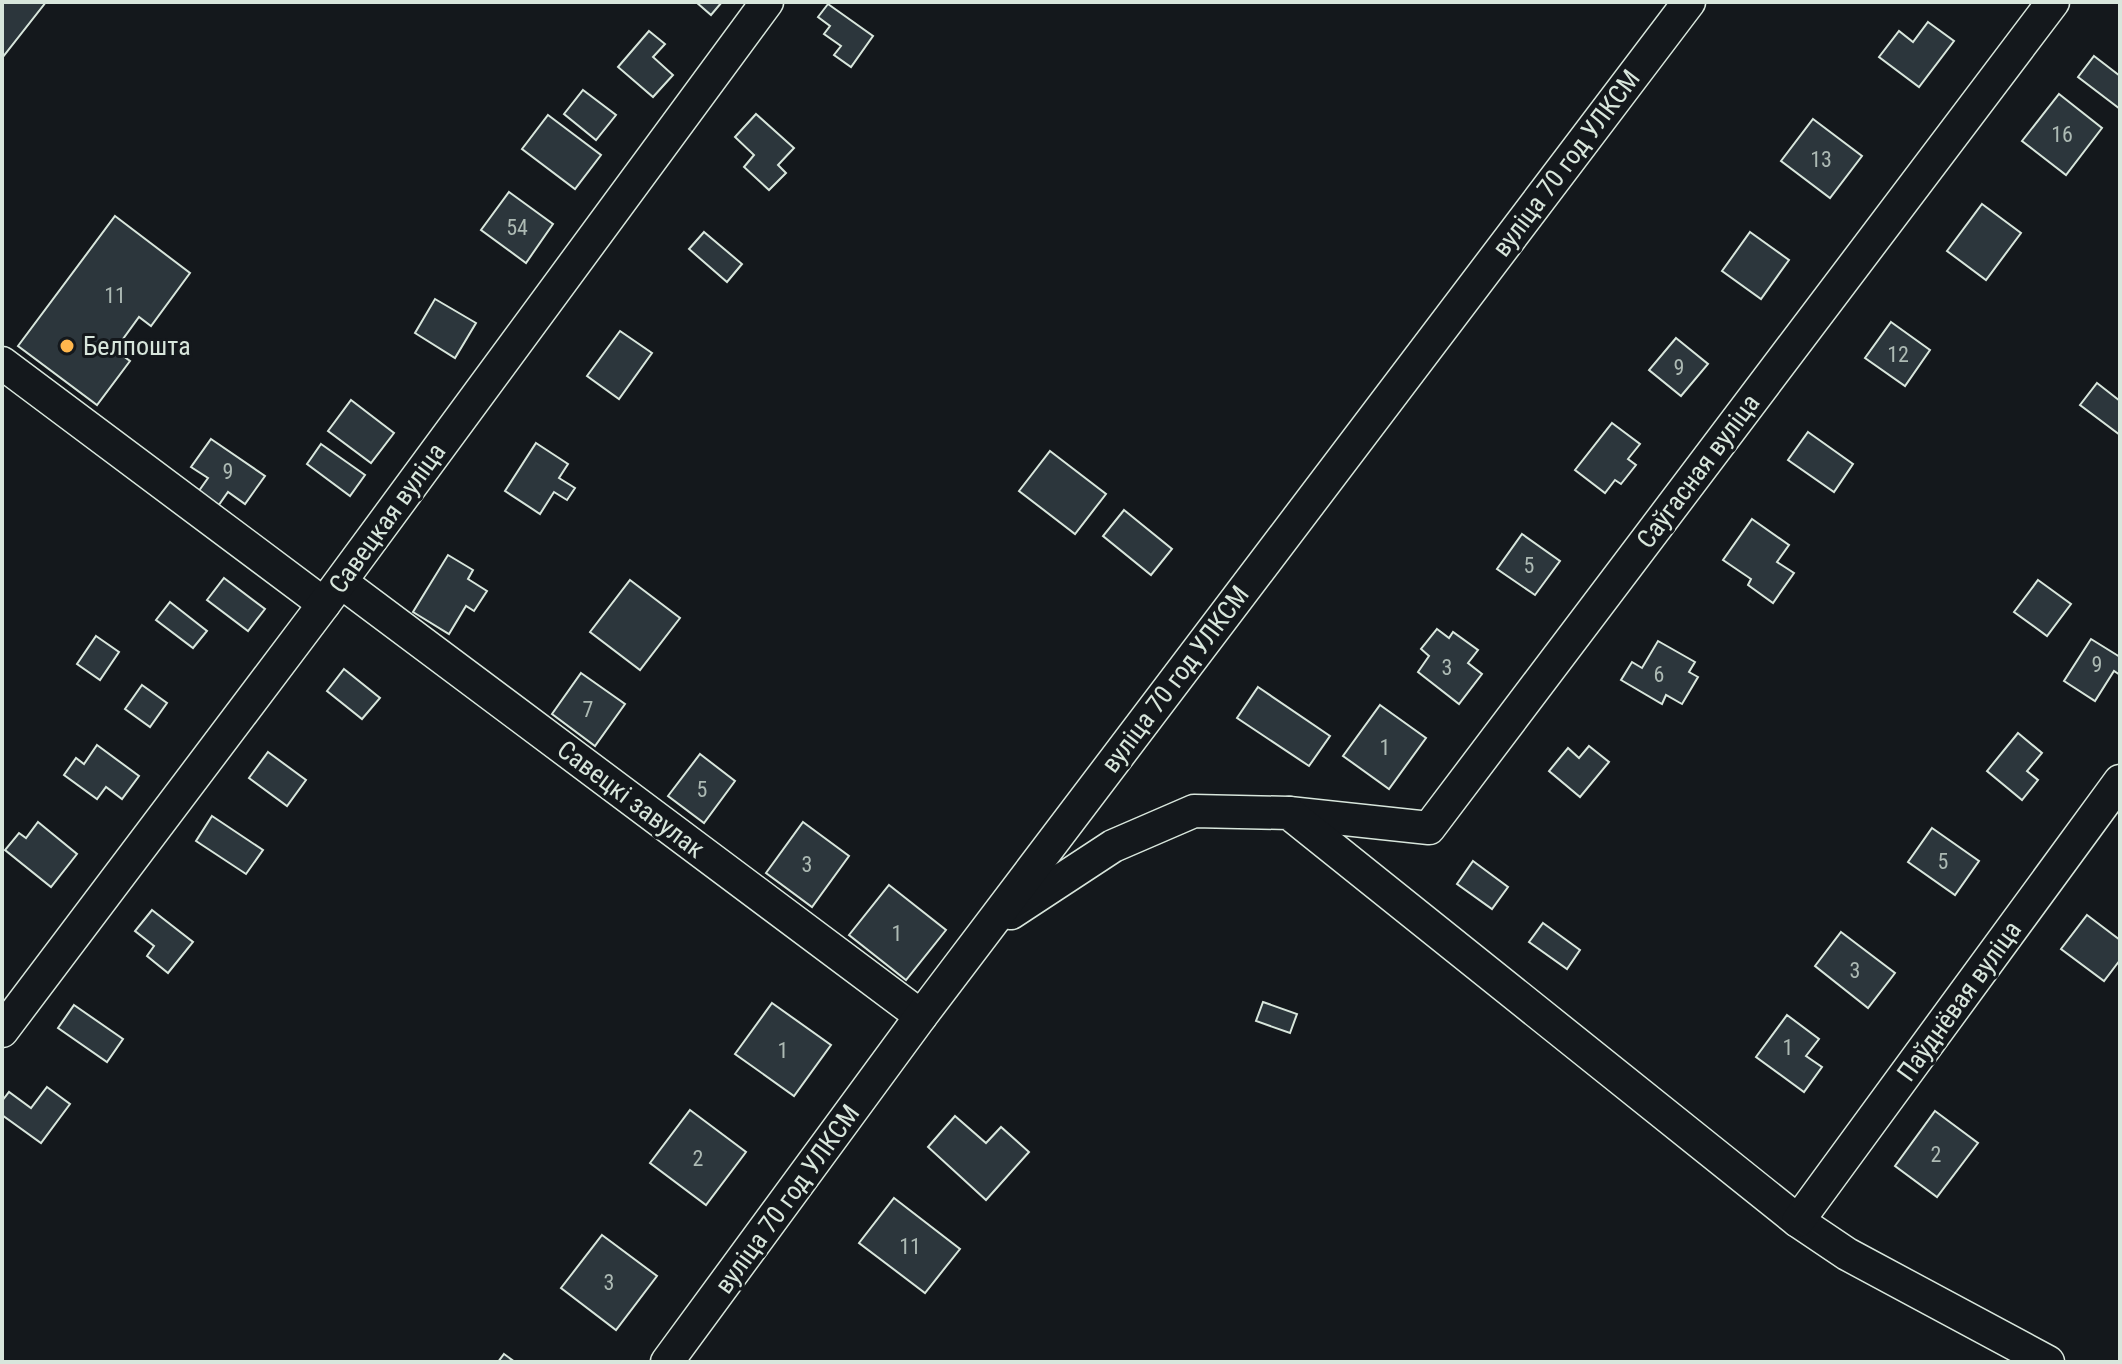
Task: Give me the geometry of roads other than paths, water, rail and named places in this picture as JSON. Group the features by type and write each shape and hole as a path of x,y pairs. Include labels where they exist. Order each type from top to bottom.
{"street":[{"name":"Савецкая вуліца","path":"2,1031 332,593 767,2"},
{"name":"вуліца 70 год УЛКСМ","path":"667,1362 921,1016 1689,2"},
{"name":"Саўгасная вуліца","path":"1289,813 1429,828 2053,2"},
{"name":"Савецкі завулак","path":"2,363 332,593 921,1016"},
{"name":"Паўднёвая вуліца","path":"1798,1221 2120,781"},
{"path":"986,930 1113,846 1194,811 1289,813 1798,1221 1847,1254 2048,1362"}],"place":[{"name":"Белпошта","path":"67,346"}]}
